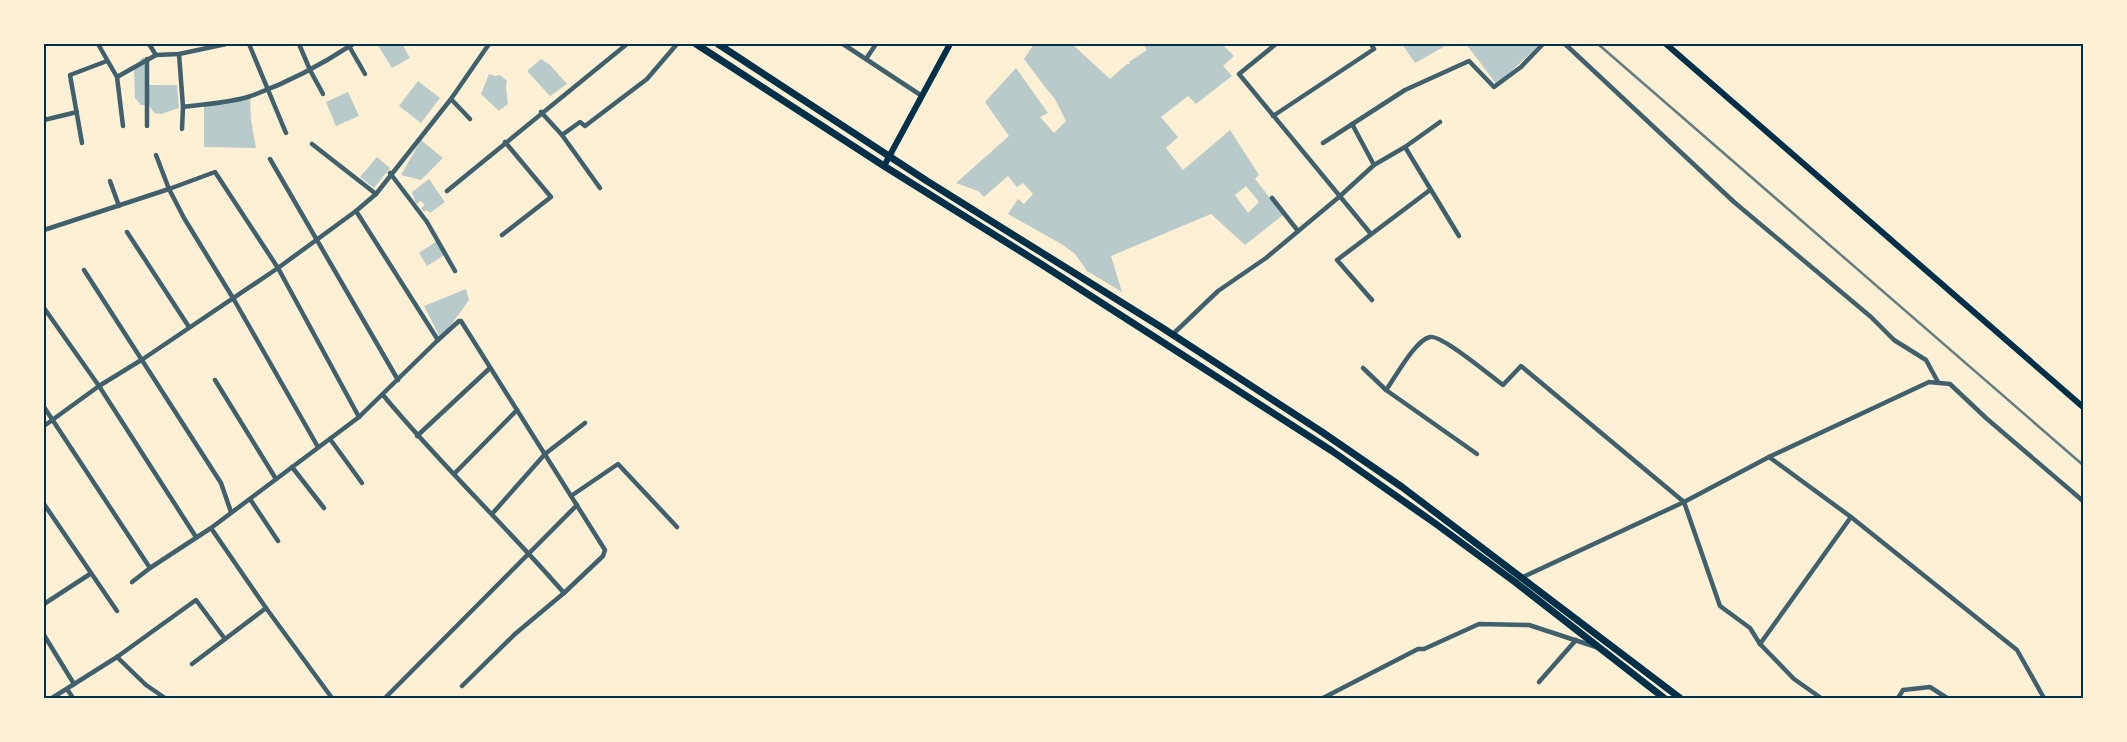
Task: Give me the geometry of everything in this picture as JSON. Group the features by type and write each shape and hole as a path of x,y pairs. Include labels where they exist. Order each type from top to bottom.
{"highway":[{"path":"696,44 1332,451 1436,524 1604,650 1664,698"},
{"path":"718,44 889,156 1172,335 1402,486 1680,698"}],"main road":[{"path":"884,166 950,44"},
{"path":"1666,44 2083,407"}],"street":[{"path":"98,44 117,77 123,126"},
{"path":"149,44 156,54"},
{"path":"117,77 156,54 179,54 226,44"},
{"path":"250,44 286,133"},
{"path":"299,44 310,70 324,94"},
{"path":"44,426 99,386 143,360 278,268 376,194 390,173 451,99 489,44"},
{"path":"446,191 627,44"},
{"path":"562,135 580,122 585,126 647,78 677,44"},
{"path":"843,44 922,96"},
{"path":"866,59 876,44"},
{"path":"1276,44 1239,74 1371,234"},
{"path":"1273,116 1374,49 1371,44"},
{"path":"1323,143 1405,90 1469,61 1494,87 1521,67 1543,44"},
{"path":"1565,44 1734,202 1871,317 1894,340 1926,360 1938,382"},
{"path":"183,107 250,96 269,90 310,70 351,45 365,74"},
{"path":"179,54 183,107 182,130"},
{"path":"147,59 147,126"},
{"path":"82,143 70,75 107,61"},
{"path":"451,99 470,118"},
{"path":"44,120 77,112"},
{"path":"542,112 562,135 600,188"},
{"path":"1172,335 1198,308 1266,258 1374,165 1440,122"},
{"path":"1352,124 1374,165"},
{"path":"502,235 551,197 505,142"},
{"path":"312,144 376,194"},
{"path":"1405,146 1459,236"},
{"path":"156,155 169,189 184,218 234,298 318,447"},
{"path":"270,159 398,380"},
{"path":"44,230 169,189 214,172 278,268 359,417"},
{"path":"390,173 427,222 455,271"},
{"path":"110,181 119,206"},
{"path":"1372,300 1337,260 1430,190"},
{"path":"1272,198 1298,231"},
{"path":"356,210 438,340"},
{"path":"127,232 189,327"},
{"path":"84,270 221,483 231,512"},
{"path":"44,308 99,386 196,537"},
{"path":"132,582 250,500 359,417 438,340 461,321 605,550 603,556 564,593 515,634 462,686"},
{"path":"1386,390 1418,345 1430,337 1438,338 1448,344 1503,385 1521,366 1684,502 1720,606 1750,628 1760,644 1794,678 1821,698"},
{"path":"416,436 490,368"},
{"path":"1362,368 1386,390 1477,454"},
{"path":"215,380 276,479"},
{"path":"1523,577 1684,502 1769,457 1929,382 1950,384 1986,418 2083,501"},
{"path":"383,395 416,436 529,553 564,593"},
{"path":"44,407 150,568"},
{"path":"454,474 517,410"},
{"path":"492,514 545,454 585,423"},
{"path":"330,439 362,483"},
{"path":"1769,457 1851,517 2017,650 2044,698"},
{"path":"571,496 618,464 677,527"},
{"path":"292,467 324,508"},
{"path":"250,500 278,541"},
{"path":"44,504 117,611"},
{"path":"385,698 577,505"},
{"path":"1760,644 1851,517"},
{"path":"211,528 266,608 332,698"},
{"path":"44,604 90,574"},
{"path":"52,698 117,657 196,600 225,639"},
{"path":"192,664 266,608"},
{"path":"1323,698 1418,649 1424,649 1479,624 1529,625 1604,650"},
{"path":"44,634 74,684"},
{"path":"1539,682 1576,640"},
{"path":"44,646 49,643"},
{"path":"117,657 146,684 165,698"},
{"path":"1898,698 1903,690 1930,687 1947,698"},
{"path":"67,689 73,698"}],"shaded area":[{"path":"377,44 402,44 410,58 392,68"},
{"path":"1034,44 1072,44 1110,79 1127,64 1130,64 1129,62 1147,50 1143,44 1222,44 1234,56 1223,66 1232,76 1196,104 1188,96 1161,117 1178,137 1166,148 1183,170 1230,130 1259,175 1255,179 1283,215 1245,245 1211,214 1111,256 1122,292 1087,271 1075,254 1063,245 1008,214 1018,199 1024,204 1033,194 1023,183 1017,187 1008,176 984,197 978,191 956,183 1009,136 985,102 1016,68 1048,113 1040,117 1054,133 1066,121 1055,99 1024,59","holes":["1246,186 1259,202 1248,213 1235,195"]},
{"path":"1402,44 1449,44 1415,63"},
{"path":"1466,44 1540,44 1497,85"},
{"path":"143,57 145,59 148,85 177,85 179,108 161,114 154,113 149,105 141,105 135,98 134,70"},
{"path":"541,59 550,65 567,84 550,96 528,72"},
{"path":"489,74 500,75 507,81 508,104 499,111 481,94"},
{"path":"418,81 440,98 421,123 399,106"},
{"path":"348,92 359,116 336,126 326,102"},
{"path":"250,96 251,120 256,148 204,147 204,104"},
{"path":"421,140 443,158 421,180 401,175"},
{"path":"377,157 390,168 374,188 360,177"},
{"path":"429,179 445,202 430,213 427,210 424,212 421,208 425,205 421,201 416,204 412,192"},
{"path":"437,241 446,254 427,266 419,253"},
{"path":"466,289 469,300 441,339 424,306"}],"railway":[{"path":"1598,44 2083,465"}]}
